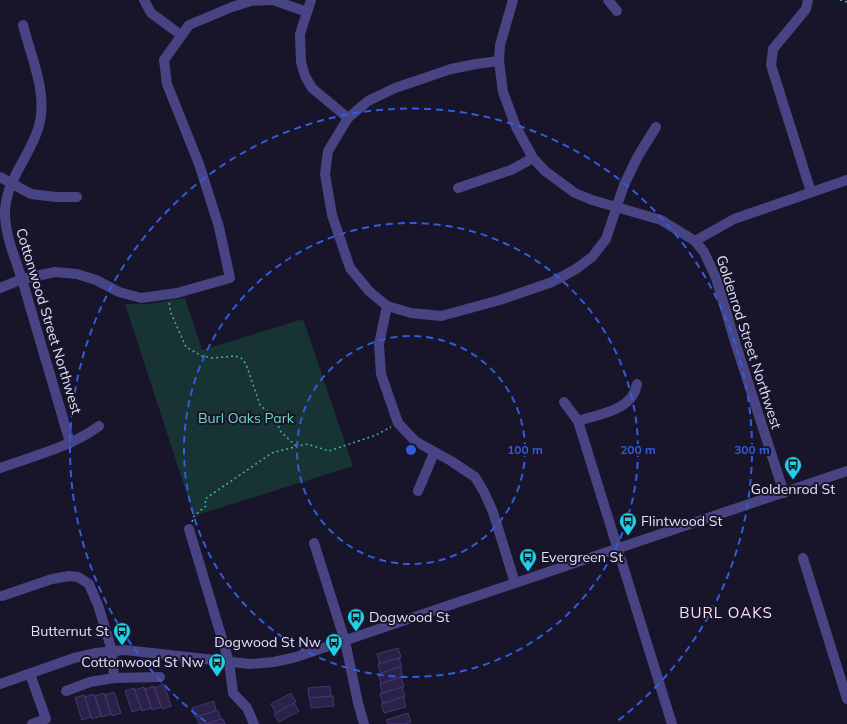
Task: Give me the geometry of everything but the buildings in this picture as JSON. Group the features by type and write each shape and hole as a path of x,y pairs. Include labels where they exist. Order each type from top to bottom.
{"street":[{"path":"144,0 151,13 181,35"},
{"path":"0,288 22,279 55,272 77,274 96,280 119,292 141,298 166,296 230,278 219,227 199,164 167,84 164,60 189,25 220,11 251,1 272,0 307,12"},
{"path":"312,0 300,34 301,62 305,76 312,88 348,118"},
{"name":"Goldenrod Street Northwest","path":"513,0 500,45 499,61 503,92 508,108 516,127 533,158 545,171 575,193 617,208 661,220 695,241 704,252 716,278 784,493"},
{"path":"608,0 617,11"},
{"path":"808,0 806,9 773,49 771,65 811,192"},
{"name":"Cottonwood Street Northwest","path":"23,25 39,84 42,107 39,126 32,145 11,182 5,208 6,228 70,443"},
{"path":"499,61 451,69 395,88 368,100 348,118 328,151 325,174 332,215 350,268 369,290 387,306 412,314 441,316 500,300 552,282 576,269 592,257 606,239 628,178 638,156 656,127"},
{"path":"458,188 511,170 533,158"},
{"path":"0,177 31,194 56,197 77,197"},
{"path":"695,241 734,219 847,180"},
{"path":"387,306 379,344 381,374 398,423 415,441 451,461 475,477 493,512 515,583"},
{"path":"578,421 625,404 632,397 637,384"},
{"path":"564,402 578,421 672,724"},
{"path":"0,468 70,443 88,435 100,426"},
{"path":"418,491 434,452"},
{"path":"0,684 74,658 112,651 125,650 250,664 274,662 296,657 847,471"},
{"path":"189,529 229,662 233,693 247,708 254,724"},
{"path":"314,543 345,641 364,724"},
{"path":"803,558 847,699"},
{"path":"2,596 52,579 69,576 78,577 89,584 98,605 112,651 114,678"},
{"path":"30,674 46,719 32,724"},
{"path":"66,691 90,682 114,678 160,677"}],"path":[{"path":"840,0 847,2"},
{"path":"166,296 171,313 186,348 202,356 213,358 235,356 241,358 246,364 260,405 275,418 281,432 296,446"},
{"path":"189,529 194,516 206,506 205,500 272,453 307,444 329,451 376,435 398,423"}],"green space":[{"name":"Burl Oaks Park","path":"185,298 202,350 303,319 353,466 194,516 125,304 149,304"}],"place":[{"name":"Goldenrod St","path":"793,480"},
{"name":"Flintwood St","path":"628,536"},
{"name":"Evergreen St","path":"528,572"},
{"name":"Dogwood St","path":"356,632"},
{"name":"Butternut St","path":"122,646"},
{"name":"Dogwood St Nw","path":"334,657"},
{"name":"Cottonwood St Nw","path":"217,677"}],"district":[{"name":"BURL OAKS","path":"726,613"}]}
